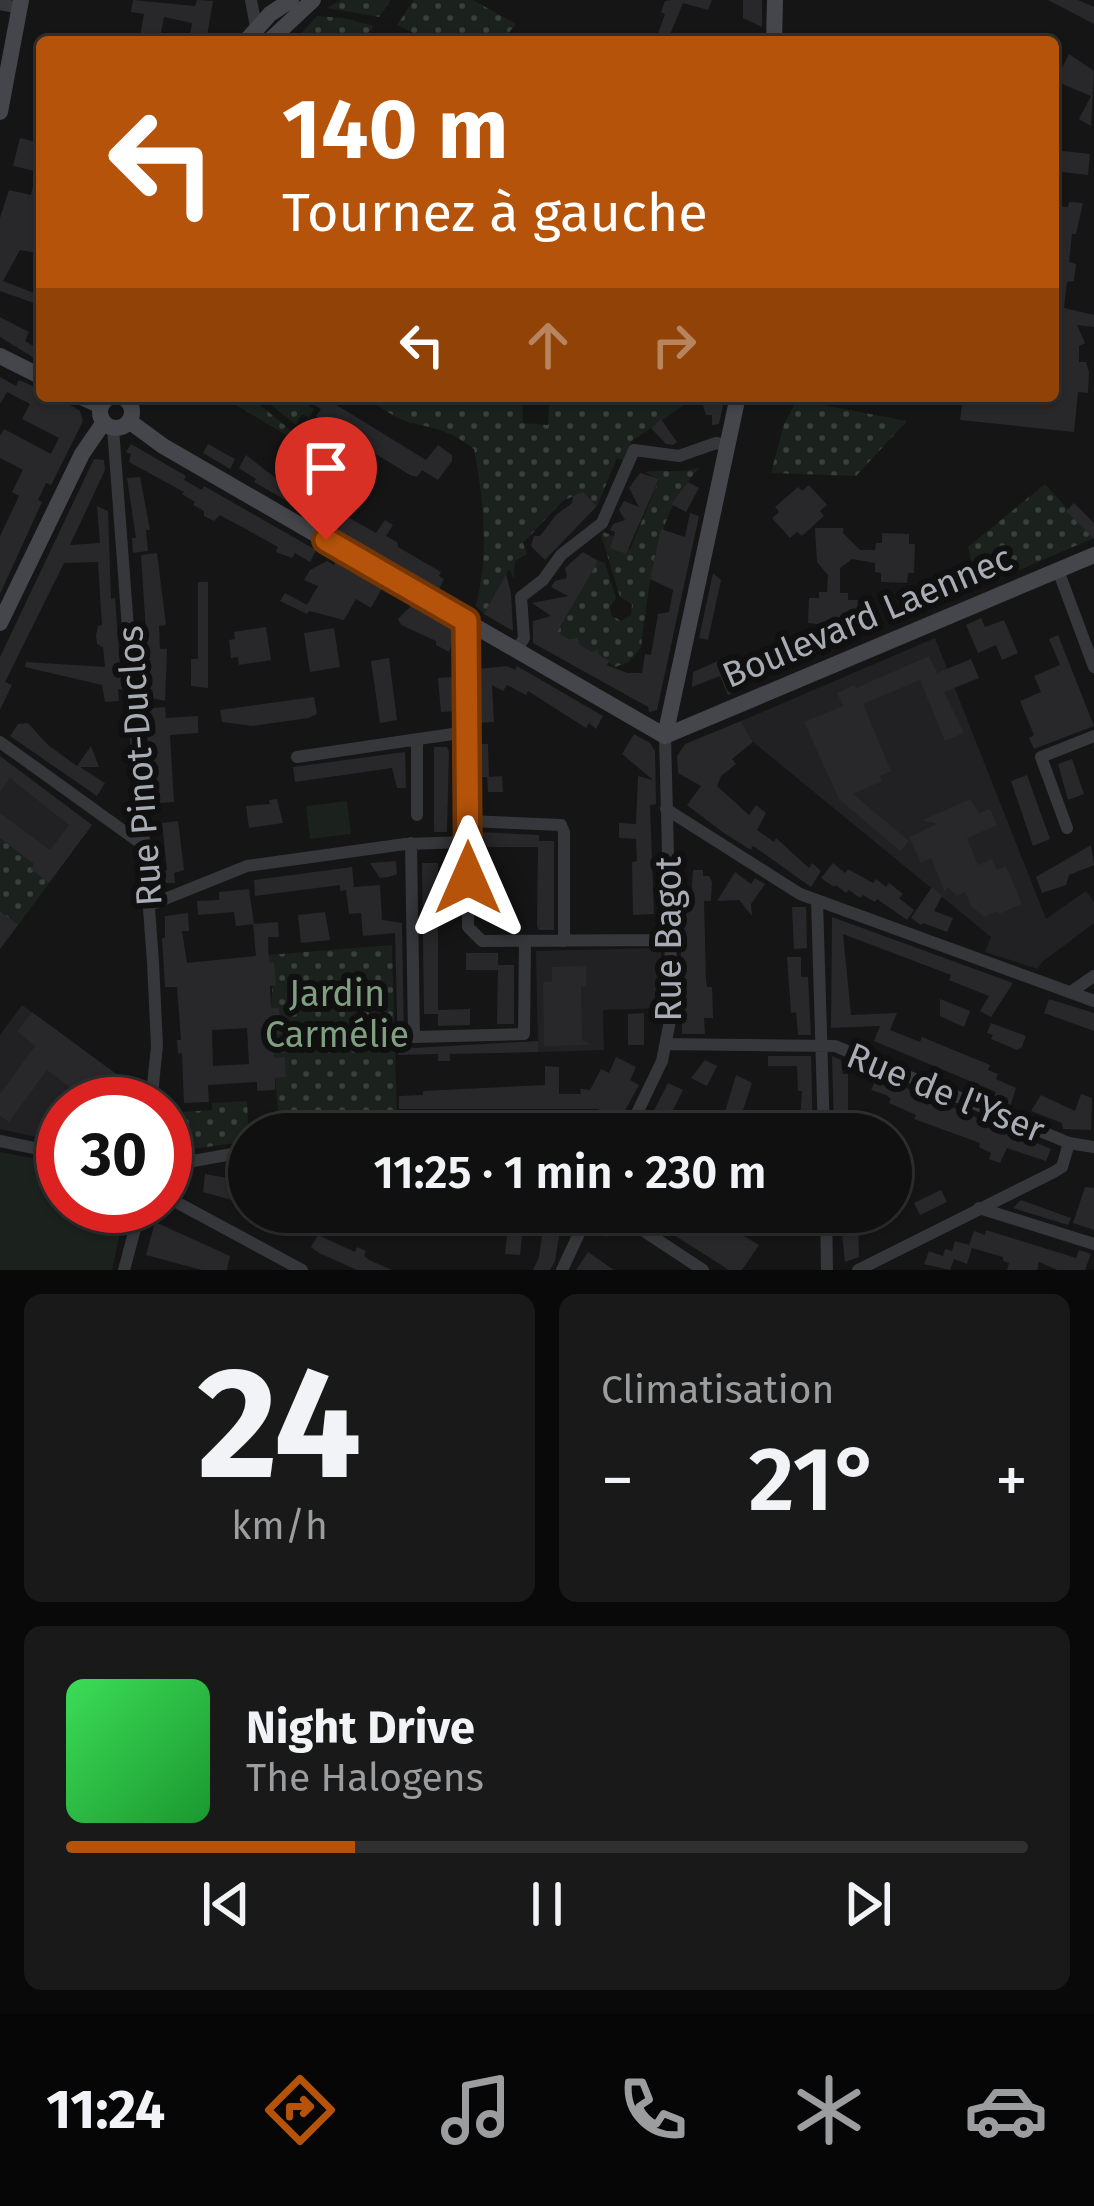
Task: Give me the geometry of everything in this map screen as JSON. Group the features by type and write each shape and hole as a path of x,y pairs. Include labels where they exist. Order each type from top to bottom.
{"street":[{"path":"251,0 260,36"},
{"path":"261,36 290,0"},
{"path":"261,36 313,0"},
{"path":"774,36 775,0"},
{"path":"0,4 20,4 0,112"},
{"path":"0,356 36,374"},
{"path":"88,402 665,736 737,402"},
{"path":"109,402 112,419"},
{"path":"0,622 82,454 112,419"},
{"name":"Rue Pinot-Duclos","path":"112,419 150,905 157,1046 154,1077"},
{"path":"517,650 524,638 521,597 543,580 561,555 602,523 634,450 679,456 716,443 727,445"},
{"name":"Boulevard Laennec","path":"665,736 1094,555"},
{"path":"1058,570 1094,667"},
{"path":"466,621 468,927 482,941 671,940"},
{"path":"297,758 466,732"},
{"name":"Rue Bagot","path":"637,1113 668,1044 672,1011 665,736"},
{"path":"1067,827 1041,757 1094,736"},
{"path":"417,739 417,815"},
{"path":"0,742 146,847"},
{"path":"666,809 790,889 1094,1000"},
{"path":"468,821 561,825 564,941"},
{"path":"150,905 247,866 411,843 468,842"},
{"path":"411,843 414,1037 524,1034 524,941"},
{"path":"817,899 823,1113"},
{"path":"1018,973 1024,957"},
{"path":"1071,992 1094,976"},
{"name":"Rue de l'Yser","path":"668,1044 835,1046 1069,1142 1094,1147"},
{"path":"0,1141 36,1148"},
{"path":"858,1270 1054,1172 1062,1166 1069,1142"},
{"path":"192,1161 228,1155"},
{"path":"978,1208 1094,1244"},
{"path":"192,1211 302,1270"},
{"path":"124,1270 134,1233"},
{"path":"562,1270 580,1233"},
{"path":"647,1233 703,1270"},
{"path":"826,1233 827,1270"}],"shaded area":[{"path":"935,638 1046,919 1086,891 1094,902 1094,923 1038,969 985,952 991,937 753,742 741,721"},
{"path":"0,756 92,825 0,949"},
{"path":"655,948 661,952 663,1008 603,1010 604,1050 538,1052 536,951"},
{"path":"22,1005 120,1077 36,1077 36,1137 0,1129 0,1035"}],"green space":[{"path":"341,0 391,0 379,17 327,8"},
{"path":"414,0 473,0 516,24 506,36 420,36 397,25"},
{"path":"317,16 374,26 366,36 299,36"},
{"path":"256,402 297,435 294,440 236,405"},
{"path":"267,402 302,402 314,409 309,418 302,414 296,425"},
{"path":"373,402 451,402 457,406 461,402 522,402 523,423 548,425 549,402 688,402 632,441 624,460 617,458 597,506 582,492 563,501 523,543 527,554 515,561 514,579 509,569 484,614 476,606 484,528 474,449 450,434 402,420"},
{"path":"796,402 907,421 856,476 771,473 784,424"},
{"path":"699,468 663,530 641,647 629,662 615,667 577,643 577,638 573,641 557,632 597,560 605,563 616,598 611,615 621,621 631,615 632,604 620,597 601,535 614,536 610,548 630,549 659,480 645,472"},
{"path":"1045,484 1094,538 977,588 968,547"},
{"path":"347,801 351,834 310,839 306,806"},
{"path":"0,838 34,864 31,869 49,883 18,925 0,911"},
{"name":"Jardin Carmélie","path":"392,945 397,1113 278,1113 275,1078 286,1077 285,1058 274,1058 279,1009 271,1008 274,963 269,963 268,955"},
{"path":"247,1101 248,1113 228,1113 228,1144 192,1149 192,1111 212,1110 212,1103"},
{"path":"0,1152 36,1159 36,1233 120,1233 112,1270 0,1270"}],"building":[{"path":"133,0 195,6 197,0 213,1 207,36 190,36 192,23 164,17 160,36 140,36 144,14 131,12"},
{"path":"712,0 708,10 683,3 669,36 657,36 665,1"},
{"path":"743,0 762,0 762,27 743,18"},
{"path":"1048,0 1078,0 1094,7 1094,24"},
{"path":"1069,54 1094,71 1091,126 1079,119 1091,96 1059,83"},
{"path":"20,138 36,142 35,171 13,166"},
{"path":"1059,151 1090,154 1088,175 1059,172"},
{"path":"36,174 36,253 20,250 3,281 36,294 36,304 0,291 0,218 9,190 31,195"},
{"path":"1069,202 1083,203 1076,234 1072,234 1069,262 1076,264 1074,281 1067,282 1064,308 1094,315 1094,327 1077,325 1085,343 1079,346 1079,362 1086,362 1089,372 1088,393 1078,392 1074,432 960,420 962,402 1059,402 1059,206 1068,207"},
{"path":"0,317 29,332 25,341 36,347 36,359 0,337"},
{"path":"0,377 16,386 19,380 36,387 36,402 64,402 80,411 83,421 51,485 46,483 0,594 0,536 19,496 12,492 23,470 0,458 0,436 4,429 51,454 59,438 22,419 30,404 7,392 0,404"},
{"path":"309,402 332,402 426,460 438,445 452,455 452,461 438,480 422,470 417,477 410,475 320,420 316,416 321,409"},
{"path":"702,402 724,402 719,424 712,425 712,415 706,415"},
{"path":"661,419 677,442 673,445 651,428"},
{"path":"131,444 186,476 184,480 202,490 204,486 316,550 310,562 295,553 292,558 276,552 278,547 220,515 214,521 204,516 184,492 129,462 131,454 126,452"},
{"path":"208,444 235,459 230,469 203,453"},
{"path":"246,455 277,479 283,469 308,488 305,493 376,533 385,520 393,525 386,536 441,572 444,579 439,589 254,482 239,468"},
{"path":"94,459 104,460 105,470 70,545 100,543 97,506 108,511 111,599 115,598 122,690 118,689 119,701 105,702 102,685 25,667 26,662 105,667 96,635 102,625 98,562 64,563 5,682 12,685 0,710 0,657"},
{"path":"640,473 659,479 626,554 610,548 615,532 610,530 625,520 619,510 624,501 639,507 629,488"},
{"path":"140,477 150,530 146,530 148,551 133,553 132,538 136,538 127,478"},
{"path":"688,482 699,488 686,512 671,504"},
{"path":"809,485 827,505 820,511 824,516 802,536 797,532 790,538 772,518 779,512 775,507 798,487 802,491"},
{"path":"583,492 597,506 545,560 531,546 534,536 540,536 572,503 573,496"},
{"path":"1074,503 1094,523 1094,539 1066,511"},
{"path":"690,513 699,516 657,710 649,712 648,707 533,643 533,621 551,616 532,603 568,596 551,587 567,578 565,568 583,552 597,560 596,565 557,632 571,640 578,637 579,644 592,652 598,649 609,661 607,665 642,673 645,654 651,655 658,614 669,612 673,590 650,579 661,529 685,537"},
{"path":"815,528 843,528 860,550 875,550 876,543 882,543 882,533 909,534 909,544 915,544 914,573 908,573 907,583 881,582 875,563 852,559 840,568 840,593 848,593 848,600 858,600 856,627 847,626 846,632 817,630 818,624 808,623 809,598 827,592 828,575 817,562"},
{"path":"157,553 166,625 159,626 160,649 167,649 165,701 148,697 149,652 143,652 141,632 146,632 141,555"},
{"path":"327,561 382,588 371,608 356,599 344,620 307,614 280,601 285,593 307,605 318,586 304,580 310,570"},
{"path":"713,573 721,580 708,640 699,638"},
{"path":"506,574 511,593 513,631 484,614"},
{"path":"198,582 208,582 208,688 191,686 191,659 198,659"},
{"path":"412,605 456,631 449,652 401,625 398,619"},
{"path":"981,618 985,627 1004,620 1018,653 1002,660 996,645 978,653 966,625"},
{"path":"266,627 271,660 239,665 238,657 231,658 229,640 235,639 234,632"},
{"path":"334,628 340,667 310,672 304,633"},
{"path":"1058,635 1094,726 1034,749 1029,738 1034,735 1020,701 1041,692 1034,676 1060,665 1049,639"},
{"path":"732,655 740,690 728,695 720,676 692,687 693,672"},
{"path":"929,656 937,673 971,659 979,678 944,692 964,733 945,741 920,680 863,704 891,771 880,776 882,781 853,794 909,841 900,851 839,799 804,722 843,706 837,693"},
{"path":"389,658 397,720 380,723 371,661"},
{"path":"507,666 515,670 517,666 603,716 596,729 589,723 586,728 528,691 526,695 507,685 503,691 492,685 494,722 478,723 478,669"},
{"path":"452,677 457,711 441,712 438,678"},
{"path":"314,697 317,714 308,718 253,726 222,722 220,710"},
{"path":"165,707 166,718 198,716 198,733 170,735 174,802 159,803 155,776 151,776 145,709"},
{"path":"741,721 753,742 732,759 736,764 717,786 749,815 756,805 766,813 757,830 774,842 776,838 809,868 812,863 821,871 811,887 687,805 701,786 678,773 677,756 685,744"},
{"path":"28,723 77,766 91,746 99,767 80,767 105,783 97,796 10,736 18,724"},
{"path":"634,734 655,751 656,804 650,805 654,914 633,915 636,839 619,838 619,823 636,824 638,776 653,780 622,754"},
{"path":"478,744 488,744 489,777 502,776 503,792 488,792 487,777 479,777"},
{"path":"434,747 447,747 449,752 447,832 434,832"},
{"path":"405,752 406,788 397,788 392,768 295,782 293,767"},
{"path":"0,756 92,825 49,883 31,869 34,864 0,838 0,813 50,850 69,825 10,778 0,792"},
{"path":"1072,759 1084,794 1068,800 1058,764"},
{"path":"1027,775 1050,839 1033,846 1011,781"},
{"path":"277,799 283,823 249,828 246,806"},
{"path":"970,799 979,813 990,809 997,825 967,838 978,865 992,859 997,870 1006,866 1022,904 984,917 971,906 965,892 957,896 948,887 945,892 931,858 921,863 909,837 937,824 923,820"},
{"path":"178,821 184,870 174,873 175,883 159,883 159,871 167,870 162,823"},
{"path":"478,832 539,835 539,841 554,841 554,930 537,926 538,847 478,847"},
{"path":"1091,845 1094,865 1069,875 1066,885 1042,893 1036,877"},
{"path":"396,861 397,874 380,878 370,863"},
{"path":"422,863 438,863 438,1010 470,1009 470,1025 438,1026 438,1014 424,1014"},
{"path":"833,863 873,883 876,879 886,887 889,883 914,910 907,920 877,899 860,898 834,887 821,878"},
{"path":"352,867 354,887 380,885 382,920 402,923 407,1045 538,1041 538,1052 450,1054 450,1061 438,1061 438,1054 398,1055 395,933 363,936 361,913 349,914 346,890 340,891 340,885 255,896 254,880"},
{"path":"693,870 703,870 712,882 711,901 704,901 706,980 707,987 712,987 713,1018 704,1018 705,1034 682,1034 680,902 691,901"},
{"path":"735,872 751,884 755,878 765,884 751,904 752,916 739,900 717,901"},
{"path":"932,887 942,896 934,911 953,918 947,932 911,918"},
{"path":"249,889 254,924 236,926 234,912 198,915 197,901 219,900 219,892"},
{"path":"792,907 806,907 807,948 794,949"},
{"path":"0,911 18,925 0,949"},
{"path":"325,912 330,940 301,943 298,915"},
{"path":"188,913 189,931 182,931 187,963 256,956 253,924 278,922 279,937 268,937 276,985 270,986 271,1008 279,1008 281,1034 273,1035 274,1058 285,1057 286,1077 275,1078 275,1090 257,1091 257,1082 208,1085 209,1102 192,1103 192,1077 183,1077 182,1053 178,1054 177,987 165,987 165,916","holes":["247,1028 249,1064 213,1066 212,1030"]},
{"path":"832,917 1013,983 991,1017 980,1011 989,996 949,980 951,975 843,934 851,1015 897,1013 890,1030 920,1042 922,1037 990,1065 988,1070 998,1074 996,1079 1016,1088 1010,1107 993,1100 996,1092 874,1041 880,1026 831,1028"},
{"path":"466,953 498,953 498,970 466,970"},
{"path":"787,957 801,957 801,977 808,977 811,1035 798,1035 796,1012 791,1013"},
{"path":"498,965 514,965 514,1024 497,1024"},
{"path":"586,966 586,986 581,986 582,1040 592,1045 544,1046 543,982 552,982 552,967"},
{"path":"940,999 970,1011 964,1027 940,1016"},
{"path":"1049,999 1094,1013 1094,1031 1044,1013"},
{"path":"32,1012 120,1077 56,1077 47,1070 36,1077 36,1085 9,1122 0,1116 0,1094 35,1046 17,1031"},
{"path":"644,1013 644,1045 628,1045 628,1014"},
{"path":"991,1023 1026,1036 1022,1047 1017,1050 991,1039 993,1035 987,1033"},
{"path":"768,1056 811,1056 812,1113 800,1113 797,1066 768,1066"},
{"path":"832,1056 841,1060 843,1074 848,1074 848,1113 834,1113"},
{"path":"616,1057 636,1067 630,1080 639,1085 624,1113 399,1109 399,1096 423,1095 423,1091 545,1085 545,1066 559,1067 559,1094 581,1094 580,1089 590,1090 601,1069 609,1073"},
{"path":"705,1060 717,1066 707,1086 691,1078"},
{"path":"736,1075 752,1083 742,1113 725,1112"},
{"path":"878,1076 1051,1149 1046,1161 1007,1148 1000,1163 989,1159 991,1153 979,1147 980,1143 914,1119 916,1115 871,1090"},
{"path":"668,1083 683,1090 671,1113 653,1113"},
{"path":"1081,1094 1092,1098 1091,1130 1063,1129 1062,1123 1031,1111 1041,1095 1075,1111"},
{"path":"205,1174 228,1178 228,1199 203,1192"},
{"path":"1085,1187 1094,1188 1094,1230 1073,1223"},
{"path":"941,1190 947,1202 920,1215 914,1203"},
{"path":"1021,1200 1071,1218 1068,1225 1013,1208"},
{"path":"986,1230 1076,1258 1079,1250 1091,1254 1085,1270 1057,1270 1039,1262 1037,1270 1007,1270 1009,1263 1003,1257 972,1248 967,1264 954,1259 950,1270 924,1264 929,1251 943,1256 945,1249 952,1251 955,1241 969,1245 974,1231 985,1235"},
{"path":"152,1233 179,1233 230,1256 227,1270 202,1270 146,1255"},
{"path":"507,1233 522,1233 520,1255 505,1254"},
{"path":"542,1233 560,1233 550,1270 533,1270"},
{"path":"671,1233 739,1233 759,1245 742,1270 729,1270"},
{"path":"842,1233 858,1233 859,1257 845,1262"},
{"path":"318,1235 355,1252 357,1247 366,1251 369,1260 392,1270 357,1270 319,1253 311,1247"},
{"path":"588,1252 614,1270 576,1270"}],"route":[{"path":"326,540 466,621 468,878"}]}
